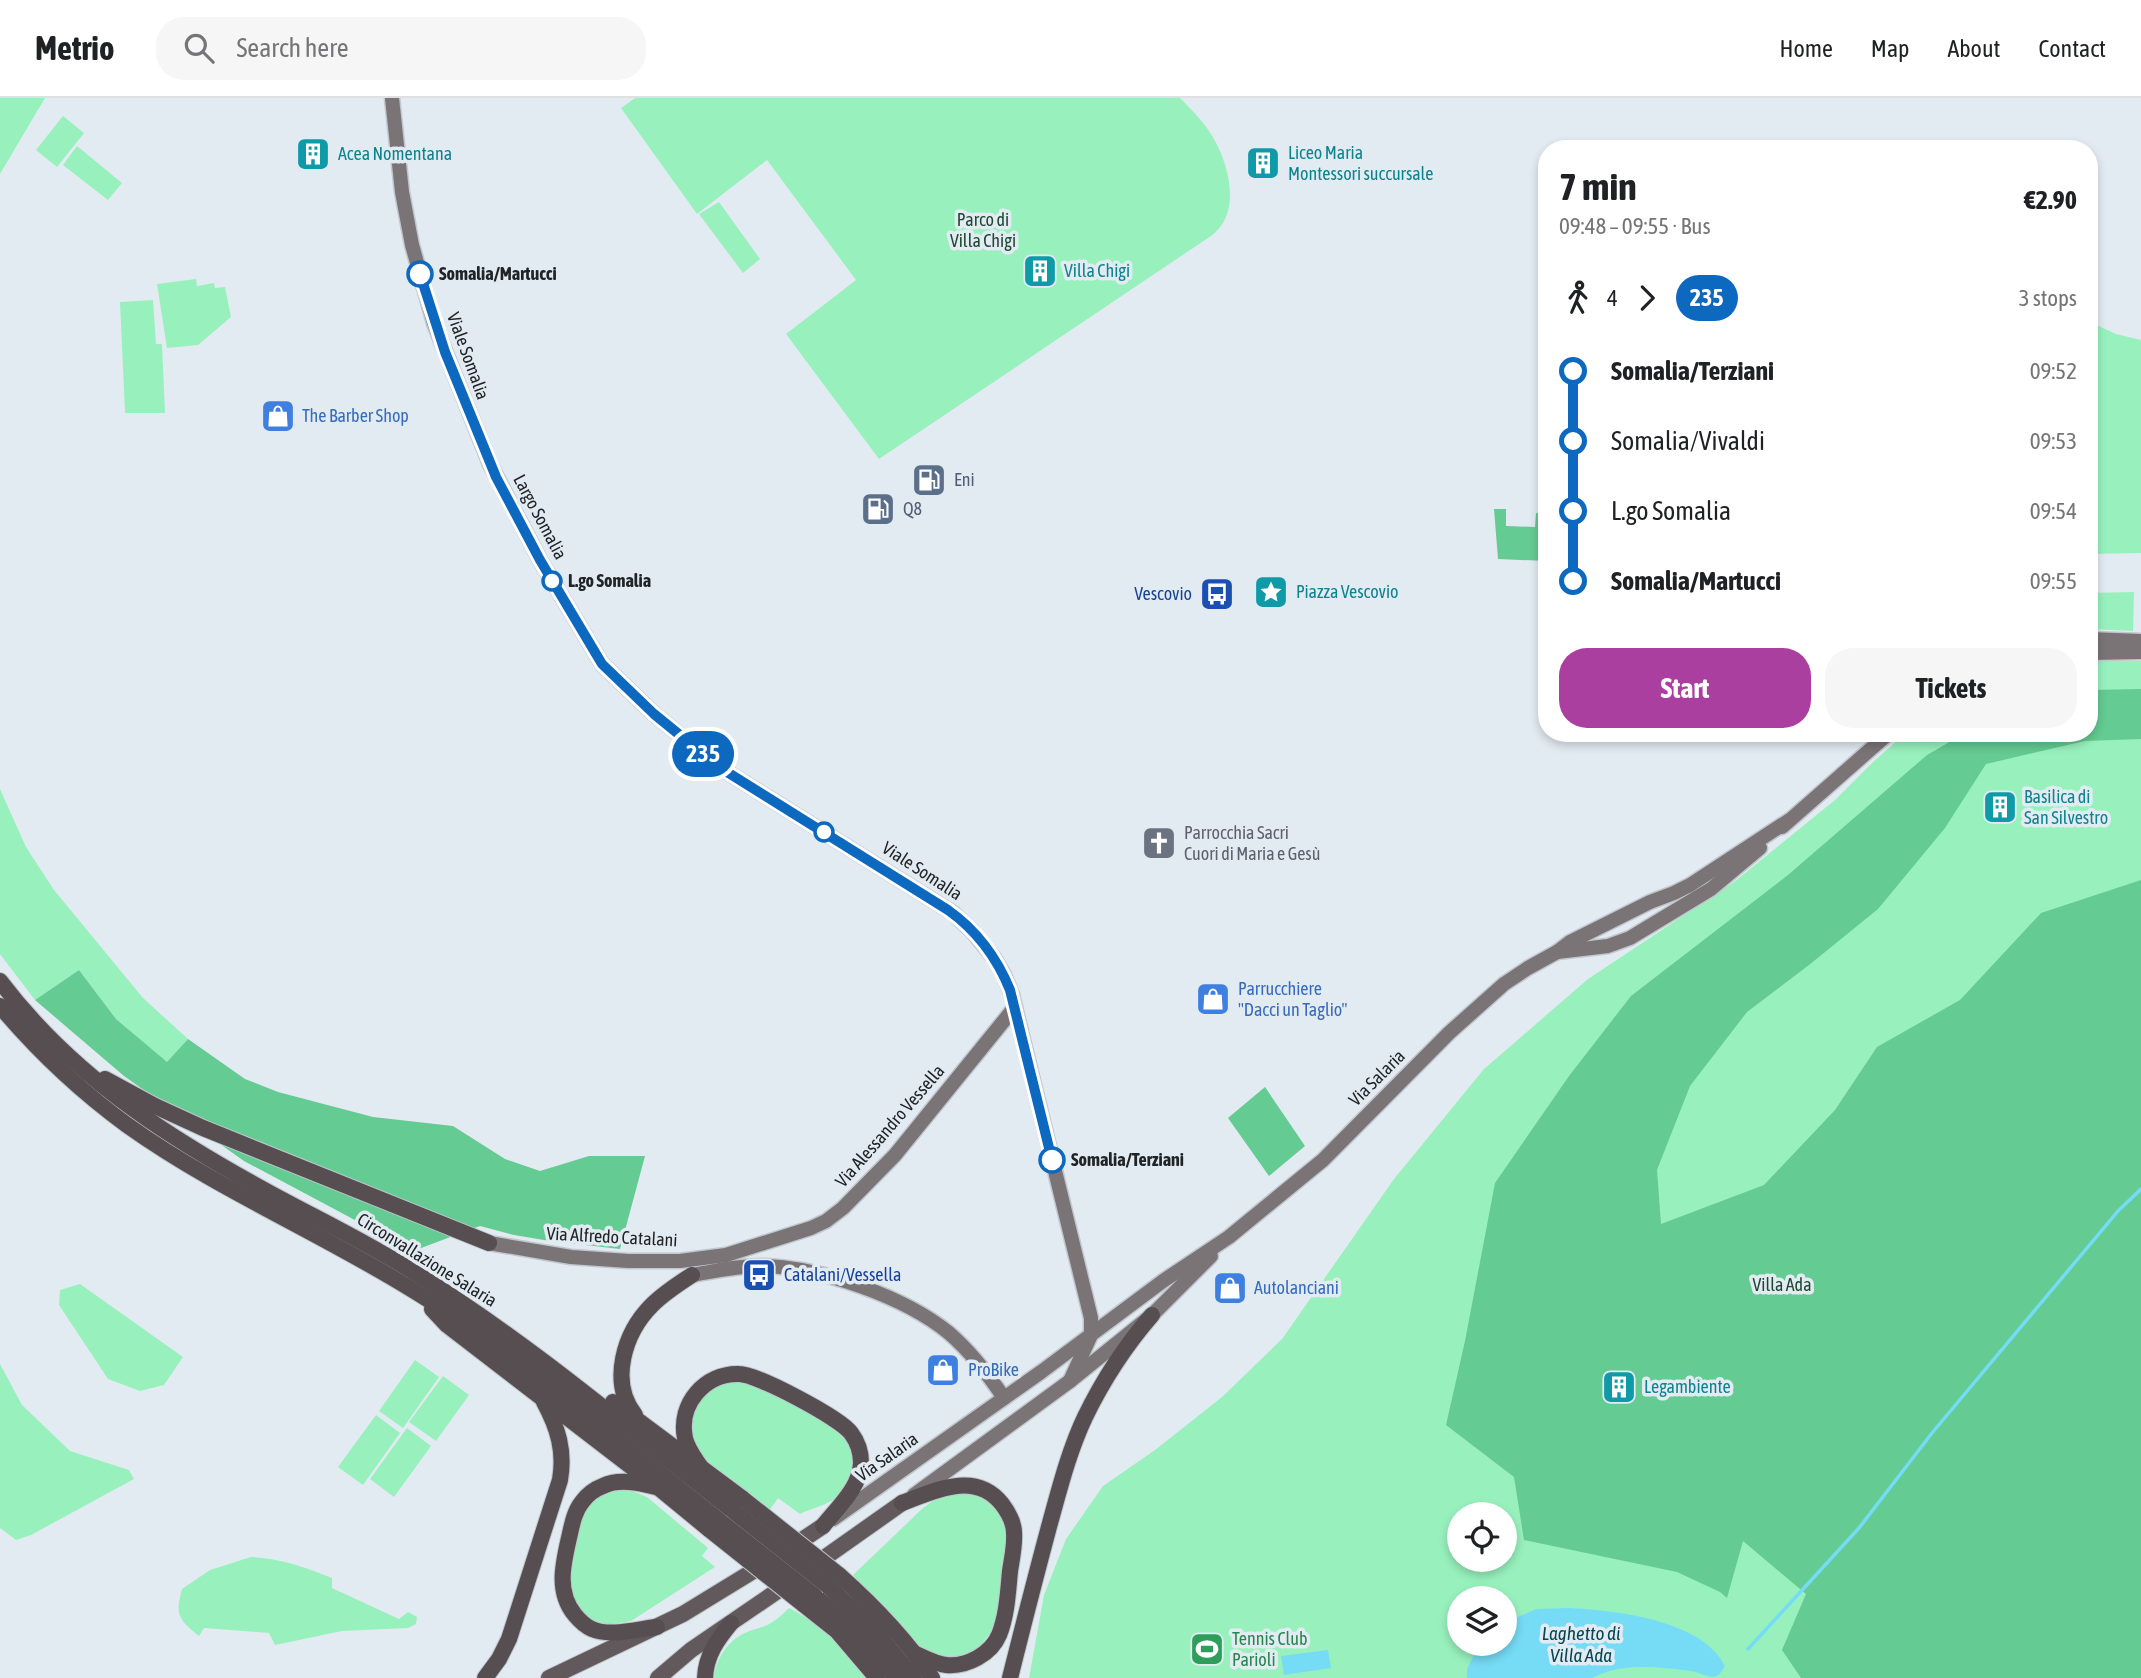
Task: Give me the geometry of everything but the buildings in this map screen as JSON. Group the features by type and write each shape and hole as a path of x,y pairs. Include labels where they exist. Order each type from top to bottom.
{"highway":[{"name":"Circonvallazione Salaria","path":"0,981 72,1061 130,1108 236,1174 396,1260 475,1312 539,1357 727,1516"},
{"name":"Circonvallazione Salaria","path":"0,1006 63,1073 137,1131 201,1172 419,1293 514,1358 727,1516 821,1590"},
{"path":"72,1061 195,1125 489,1242"},
{"path":"643,1425 623,1396 621,1381 624,1356 634,1329 649,1307 692,1275"},
{"path":"419,1293 447,1325 659,1488"},
{"path":"1010,1678 1038,1567 1073,1447 1112,1368 1152,1315"},
{"path":"539,1357 586,1384 700,1466"},
{"path":"727,1516 690,1451 685,1439 685,1416 692,1398 706,1384 735,1374 753,1376 838,1421 856,1441 861,1462 858,1476 851,1491 823,1526"},
{"path":"485,1678 509,1639 560,1480 561,1442 541,1396"},
{"path":"657,1627 603,1632 589,1628 571,1610 564,1593 562,1581 573,1519 585,1498 611,1483 632,1483 659,1488 727,1516 872,1627 914,1678"},
{"path":"902,1503 947,1487 976,1486 988,1491 1001,1502 1014,1530 1004,1618 991,1648 973,1660 957,1665 942,1664 916,1654"},
{"path":"821,1590 877,1609 916,1654 932,1678"},
{"path":"821,1590 836,1631 877,1678"},
{"path":"821,1590 896,1678"},
{"path":"705,1678 711,1650 731,1623"}],"main road":[{"name":"Viale Somalia","path":"392,98 398,169 420,276 445,352 488,459"},
{"name":"Largo Somalia","path":"488,459 540,560 602,664"},
{"path":"2098,639 2141,641"},
{"path":"2098,653 2141,652"},
{"name":"Viale Somalia","path":"602,664 654,714 719,767 959,918 981,941 999,966 1010,990 1090,1311 1091,1335"},
{"name":"Via Salaria","path":"1558,952 1608,946 1630,938 1711,888 1757,852 1788,821 1879,742"},
{"name":"Via Salaria","path":"658,1678 685,1655 1070,1381 1152,1315 1229,1237 1323,1160 1449,1033 1521,972 1558,952 1570,942 1690,885 1788,821"},
{"name":"Via Alessandro Vessella","path":"772,1241 819,1224 849,1203 906,1143 1014,1007"},
{"name":"Via Salaria","path":"550,1678 707,1601 823,1526 1004,1398 1172,1274 1229,1237"},
{"path":"772,1241 775,1267"},
{"name":"Via Alfredo Catalani","path":"489,1242 571,1256 666,1261 726,1255 772,1241"},
{"path":"692,1275 740,1267 775,1267 863,1287 899,1303 950,1334 969,1352 1004,1398"},
{"path":"1070,1381 1091,1335"}],"green space":[{"path":"0,98 45,98 0,174"},
{"name":"Parco di Villa Chigi","path":"635,98 1180,98 1202,122 1216,143 1227,170 1230,200 1221,226 1211,236 879,459 786,334 856,280 767,160 697,214 621,108"},
{"path":"63,116 84,133 57,167 36,150"},
{"path":"77,146 122,183 108,200 63,165"},
{"path":"719,202 760,259 743,273 699,214"},
{"path":"196,279 197,286 214,283 215,288 225,287 231,317 198,345 167,348 157,284"},
{"path":"153,300 156,344 162,344 165,413 125,413 120,302"},
{"path":"2098,326 2116,334 2141,340 2141,553 2098,554"},
{"path":"1494,509 1506,509 1506,526 1535,527 1538,513 1538,561 1498,559"},
{"path":"2134,592 2133,631 2098,629 2098,593"},
{"name":"Villa Ada","path":"2098,661 2141,661 2141,1678 1029,1678 1044,1595 1066,1539 1103,1486 1155,1450 1222,1397 1282,1339 1394,1179 1484,1069 1588,979 1734,882 1835,800 1896,742 2098,742"},
{"path":"2141,689 2141,739 2098,741 2098,690"},
{"path":"1949,742 2081,742 1986,764 1945,828 1878,909 1747,1012 1690,1086 1657,1170 1661,1224 1764,1185 1835,1110 1877,1047 1960,1000 2041,913 2141,880 2141,1678 1801,1678 1782,1650 1806,1594 1743,1541 1727,1598 1677,1572 1524,1540 1514,1477 1446,1425 1495,1183 1569,1076 1631,996 1788,875 1927,755"},
{"path":"0,789 26,847 54,890 143,998 188,1039 167,1063 116,1019 79,970 35,1000 0,954"},
{"path":"79,970 116,1019 167,1062 188,1039 245,1079 278,1092 373,1117 453,1126 505,1159 540,1171 589,1156 645,1156 620,1249 550,1241 480,1226 413,1251 244,1161 124,1076 35,1000"},
{"path":"1265,1087 1305,1146 1269,1176 1228,1118"},
{"path":"80,1284 183,1357 164,1385 140,1391 108,1379 59,1305 60,1290"},
{"path":"415,1360 439,1377 403,1428 379,1411"},
{"path":"0,1364 22,1405 70,1451 129,1470 134,1479 31,1535 16,1540 0,1528"},
{"path":"443,1376 469,1395 436,1441 409,1422"},
{"path":"727,1381 749,1382 769,1391 817,1418 848,1440 854,1459 852,1473 839,1496 800,1514 778,1498 769,1511 703,1461 695,1449 689,1420 701,1396"},
{"path":"376,1415 400,1433 363,1485 338,1467"},
{"path":"407,1428 431,1446 394,1497 370,1479"},
{"path":"625,1488 647,1497 708,1548 702,1556 715,1567 631,1621 598,1624 587,1618 576,1605 567,1578 578,1521 587,1504 609,1490"},
{"path":"958,1491 982,1496 997,1508 1005,1522 1008,1543 993,1630 976,1651 947,1659 920,1650 853,1575 923,1508 937,1498"},
{"path":"251,1557 292,1564 332,1578 332,1588 399,1619 408,1612 417,1617 416,1624 408,1628 342,1631 275,1645 269,1633 204,1628 199,1636 180,1616 182,1589 210,1570"},
{"path":"789,1608 832,1638 866,1678 714,1678 720,1658 733,1641 771,1623"}],"water":[{"name":"Laghetto di Villa Ada","path":"1536,1609 1609,1611 1656,1620 1698,1638 1714,1650 1725,1666 1719,1675 1713,1677 1691,1671 1640,1667 1616,1670 1592,1678 1467,1678 1467,1669 1474,1656 1517,1656 1517,1617"},
{"path":"1328,1650 1331,1668 1284,1675 1281,1656"}],"waterway":[{"path":"1748,1649 1859,1528 1932,1433 2118,1211 2141,1189"}],"bus line":[{"name":"235","path":"420,274 434,323 496,477 540,560 602,664 675,733 719,767 948,910 972,931 999,966 1010,990 1052,1160"}],"place":[{"name":"Acea Nomentana","path":"313,154"},
{"name":"Liceo Maria Montessori succursale","path":"1263,163"},
{"name":"Villa Chigi","path":"1040,271"},
{"name":"Somalia/Martucci","path":"420,274"},
{"name":"The Barber Shop","path":"278,416"},
{"name":"Eni","path":"929,480"},
{"name":"Q8","path":"878,509"},
{"name":"L.go Somalia","path":"552,581"},
{"name":"Piazza Vescovio","path":"1271,592"},
{"name":"Vescovio","path":"1217,594"},
{"name":"Basilica di San Silvestro","path":"2000,807"},
{"name":"Parrocchia Sacri Cuori di Maria e Gesù","path":"1159,843"},
{"name":"Parrucchiere \"Dacci un Taglio\"","path":"1213,999"},
{"name":"Somalia/Terziani","path":"1052,1160"},
{"name":"Catalani/Vessella","path":"759,1275"},
{"name":"Autolanciani","path":"1230,1288"},
{"name":"ProBike","path":"943,1370"},
{"name":"Legambiente","path":"1619,1387"},
{"name":"Tennis Club Parioli","path":"1207,1649"}]}
